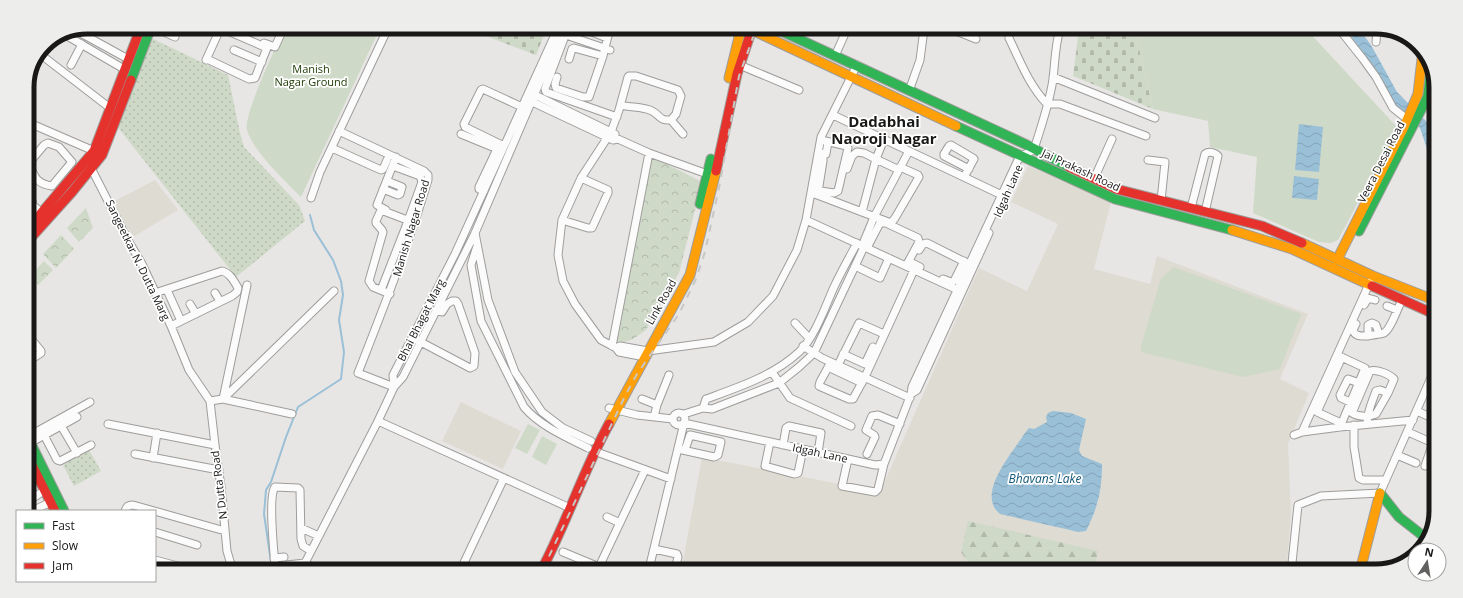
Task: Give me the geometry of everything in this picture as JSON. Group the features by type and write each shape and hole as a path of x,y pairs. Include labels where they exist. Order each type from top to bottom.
{"main road":[{"path":"34,222 87,161 94,150 138,34"},
{"path":"34,234 92,170 102,155 149,34"},
{"name":"Link Road","path":"567,506 591,447 643,353 690,274 710,175 736,64 740,34"},
{"name":"Link Road","path":"736,64 749,34"},
{"name":"Jai Prakash Road","path":"761,34 933,116 1115,199 1216,225 1292,249 1429,312"},
{"name":"Jai Prakash Road","path":"788,34 857,65 1094,179 1123,191 1262,226 1373,276 1429,298"},
{"path":"1340,261 1412,113 1418,94 1422,60"},
{"name":"Veera Desai Road","path":"1340,261 1413,128 1412,113 1429,100"},
{"path":"34,450 64,510"},
{"path":"34,474 45,490 55,510"},
{"path":"1380,493 1399,517 1423,536"},
{"path":"1362,564 1380,493"},
{"path":"536,564 567,506"},
{"path":"545,564 553,548 567,506"}],"street":[{"path":"83,34 128,59"},
{"path":"220,34 206,59 251,79 256,78 268,50 267,47 237,34"},
{"path":"239,34 274,47 281,34"},
{"path":"311,198 320,172 385,34"},
{"path":"561,34 545,89 546,92 617,117"},
{"name":"Bhai Bhagat Marg","path":"305,563 394,387 393,375 472,217 484,191 487,173 501,149 517,127 522,107 530,97 561,34"},
{"path":"568,34 606,52"},
{"path":"597,34 607,38"},
{"path":"557,77 554,84 556,88 583,97 589,97 606,52 608,34"},
{"path":"835,56 845,34"},
{"path":"909,91 920,60 923,34"},
{"path":"964,34 976,39"},
{"path":"1022,157 1034,149 1053,77 1059,34"},
{"path":"1343,34 1368,65 1393,108 1412,113"},
{"path":"1376,42 1377,34"},
{"path":"69,37 124,69"},
{"path":"1009,38 1020,65 1028,75 1032,86 1047,104"},
{"path":"71,65 82,44"},
{"path":"569,59 572,49 574,48 606,52"},
{"path":"234,50 262,62"},
{"path":"44,57 110,108"},
{"path":"736,64 799,90"},
{"path":"671,120 676,114 681,96 680,91 636,76 628,77 617,117 609,134 581,178 562,220 558,255 563,281 574,304 601,340 614,347 619,352 643,353 714,342 748,322 773,296 796,250 806,220 812,190 818,176 819,149 833,115 857,65"},
{"path":"1053,77 1155,118"},
{"path":"501,149 465,127 464,124 481,90 483,89 522,107"},
{"path":"394,387 403,377 475,233 530,97 609,134 613,140 618,139 649,153 710,175"},
{"path":"1047,104 1053,103 1064,105 1146,136"},
{"path":"621,104 629,107 652,110 663,120 671,120 683,134"},
{"path":"833,115 1004,196"},
{"path":"34,125 94,150"},
{"name":"Manish Nagar Road","path":"339,131 424,171 428,175 428,180 412,220 390,294 358,373 394,387"},
{"path":"461,134 501,149"},
{"path":"862,212 876,159 884,139"},
{"path":"1094,179 1112,139"},
{"path":"34,157 44,145 48,143 59,147 72,162 52,186"},
{"path":"812,190 834,193 838,191 848,148 828,145 819,149"},
{"path":"819,149 826,154 828,145"},
{"path":"332,148 381,170 384,169 387,160"},
{"path":"673,419 674,415 678,412 684,414 702,408 712,409 778,383 814,353 844,292 874,217 909,151"},
{"path":"812,190 837,202 891,223 919,180 919,177 918,174 876,159 864,153 857,152 854,153 837,202"},
{"path":"1191,208 1205,154 1208,152 1215,153 1218,156 1205,212"},
{"path":"614,347 649,153"},
{"name":"Idgah Lane","path":"684,423 803,452 818,453 876,465 884,464 911,396 917,390 926,363 960,291 971,261 1004,196 1018,160 1022,157"},
{"path":"396,158 383,189 378,206 412,220"},
{"path":"1148,160 1165,162 1161,201"},
{"name":"Sangeetkar N. Dutta Marg","path":"87,161 142,264 171,326 189,370 210,401"},
{"path":"381,290 412,220 422,182 420,176 393,166"},
{"path":"964,177 968,169"},
{"path":"34,175 36,179 52,186 58,194"},
{"path":"562,220 592,228 608,190 581,178"},
{"path":"383,189 398,195 400,194 402,187 387,181"},
{"path":"635,185 643,186"},
{"path":"1194,194 1208,198"},
{"path":"34,206 42,213"},
{"path":"390,294 373,287 369,281 383,232 376,223 380,211 412,220"},
{"path":"472,217 488,300 514,372 542,412 591,447"},
{"path":"806,220 912,267 960,291"},
{"path":"702,408 706,399 746,384 772,372 800,351 817,326 844,267 880,222 899,229 919,240 912,267"},
{"path":"829,364 819,386 853,399 863,380 882,333 923,244 927,243 971,261"},
{"path":"477,246 471,265 481,321 524,407 530,415 556,432 645,470 671,479"},
{"path":"844,267 880,278 889,258"},
{"path":"452,259 460,262"},
{"name":"Idgah Lane","path":"960,291 958,279 971,261"},
{"path":"155,293 222,271 226,272 238,288 237,292 232,296 171,326"},
{"path":"1373,276 1353,330 1355,335 1368,336 1385,332 1388,329 1402,300"},
{"path":"943,279 954,282 958,279"},
{"path":"223,399 247,285"},
{"path":"834,287 844,292"},
{"path":"167,290 181,321"},
{"path":"223,399 334,291"},
{"path":"215,293 220,301"},
{"path":"1302,432 1314,411 1362,305 1368,298 1375,300"},
{"path":"412,337 470,368 474,366 475,353 458,304 452,300 446,304 442,312 436,310"},
{"path":"190,304 196,314"},
{"path":"1387,306 1397,310"},
{"path":"796,323 809,338"},
{"path":"838,365 859,323 882,333"},
{"path":"1368,336 1368,325 1372,323 1376,325 1379,334"},
{"path":"843,354 865,364 882,333"},
{"path":"34,342 41,351 41,353 34,358"},
{"path":"803,346 829,364 863,380 911,396"},
{"path":"1339,356 1365,368 1341,425"},
{"path":"829,364 838,365 863,380"},
{"path":"1294,435 1302,432 1341,425 1354,425 1367,420 1377,413 1394,381 1393,377 1374,370 1370,371 1352,413 1367,420 1413,420"},
{"path":"772,372 778,383 790,398 851,426"},
{"path":"654,417 656,404 669,375"},
{"path":"1350,402 1340,397 1348,379 1359,383"},
{"path":"1292,564 1298,505 1321,496 1380,493 1429,384"},
{"path":"1367,420 1376,391 1381,390 1388,393"},
{"path":"210,401 223,399 292,414"},
{"path":"642,399 656,404"},
{"name":"N Dutta Road","path":"210,401 227,551 231,564"},
{"path":"34,437 44,435 90,402"},
{"path":"612,409 636,415 673,419"},
{"path":"1314,411 1341,425"},
{"path":"1417,411 1429,417"},
{"path":"650,564 671,479 681,449 685,420 684,414"},
{"path":"867,454 875,437 866,430 872,416 876,414 900,424"},
{"path":"34,435 60,423 78,418"},
{"path":"673,419 676,424 680,425 684,423"},
{"path":"378,421 567,506"},
{"path":"60,423 77,453"},
{"path":"108,424 215,445"},
{"path":"1354,425 1354,447 1359,478 1363,480 1386,480"},
{"path":"782,447 786,428 789,426 821,433 818,453"},
{"path":"1408,432 1429,441"},
{"path":"153,458 157,433"},
{"path":"690,434 721,442 718,455 716,457 681,449 690,434"},
{"path":"44,435 58,461 62,461 91,445"},
{"path":"770,444 765,466 794,474 798,473 803,452 792,452"},
{"path":"135,454 219,470"},
{"path":"1425,466 1429,454"},
{"path":"1397,455 1416,463"},
{"path":"848,459 842,486 875,492 878,489 884,464"},
{"path":"601,564 645,470"},
{"path":"463,564 504,478"},
{"path":"275,564 272,503 273,490 275,487 298,488 300,490 303,546 311,551"},
{"path":"34,497 45,490"},
{"path":"37,510 51,502"},
{"path":"125,510 129,505 133,505 151,510"},
{"path":"156,512 225,531"},
{"path":"607,517 620,523"},
{"path":"301,528 318,536"},
{"path":"156,532 197,545"},
{"path":"654,549 676,554 678,557 676,564"},
{"path":"563,552 590,564"},
{"path":"274,558 284,557"},
{"path":"156,560 169,564"},
{"path":"295,564 305,563"}],"shaded area":[{"path":"1028,166 1111,202 1094,269 1150,284 1157,256 1308,314 1280,379 1309,393 1288,444 1291,515 1287,564 696,564 683,561 702,457 880,492 979,268 1027,291 1058,224 1011,202"},
{"path":"155,180 178,210 133,237 113,202"},
{"path":"461,402 521,431 503,469 442,441"}],"green space":[{"name":"Manish Nagar Ground","path":"282,34 377,34 301,197 278,174 263,156 250,138 247,130 250,110"},
{"path":"480,34 545,34 536,55"},
{"path":"1078,34 1136,34 1153,109 1073,76"},
{"path":"1136,34 1311,34 1396,126 1387,148 1338,240 1331,243 1319,242 1253,213 1257,157 1210,147 1208,121 1153,109"},
{"path":"147,36 228,75 244,147 299,205 305,221 236,277 113,121"},
{"path":"651,156 702,182 679,273 646,330 633,339 619,344 616,342"},
{"path":"86,208 93,228 79,242 67,228"},
{"path":"61,235 74,249 56,268 43,254"},
{"path":"44,261 53,270 38,285 34,278 34,272"},
{"path":"1174,267 1301,314 1280,369 1243,377 1141,352 1141,346 1161,278"},
{"path":"528,424 540,430 527,454 515,448"},
{"path":"542,436 557,444 546,465 532,457"},
{"path":"89,450 101,471 74,486 63,465"},
{"path":"968,521 1098,551 1095,564 969,564 961,552"},
{"path":"683,561 696,564 682,564"}],"water":[{"path":"1349,34 1363,34 1371,45 1397,92 1427,122 1429,128 1429,155 1420,128 1413,120 1396,108"},
{"path":"1299,124 1323,127 1319,172 1295,170"},
{"path":"1294,176 1319,179 1317,200 1292,198"},
{"name":"Bhavans Lake","path":"1053,411 1071,413 1086,419 1079,450 1082,456 1102,464 1098,498 1094,514 1086,531 1078,532 1000,514 993,506 992,496 994,485 1005,462 1029,428 1034,429 1047,422 1046,417 1048,413"}],"waterway":[{"path":"271,562 264,514 266,490 271,482 286,437 298,407 341,379 344,352 339,320 343,295 341,281 333,260 314,230 310,215"}],"railway":[{"path":"545,564 625,396 637,374 679,314 696,279 705,252 720,183 739,76 754,34"}],"traffic: fast":[{"path":"131,80 148,34"},
{"path":"788,34 1027,145 1069,167"},
{"path":"1359,231 1428,96 1429,87"},
{"path":"956,126 1115,199 1232,230"},
{"path":"700,204 711,159"},
{"path":"34,450 64,510"},
{"path":"1380,493 1399,517 1423,536"}],"traffic: slow":[{"path":"729,78 740,34"},
{"path":"761,34 956,126"},
{"path":"1337,260 1404,127 1418,94 1422,60"},
{"path":"609,424 690,275 716,171"},
{"path":"1232,230 1292,249 1372,286"},
{"path":"1302,243 1373,276 1429,298"},
{"path":"1362,564 1380,493"}],"traffic: jam":[{"path":"34,222 94,151 138,34"},
{"path":"716,171 737,74 750,34"},
{"path":"34,234 72,192 102,155 131,80"},
{"path":"1069,167 1116,189 1262,226 1302,243"},
{"path":"1372,286 1429,312"},
{"path":"544,564 591,460 609,424"},
{"path":"34,469 54,510"}],"district":[{"name":"Dadabhai Naoroji Nagar","path":"884,130"}]}
